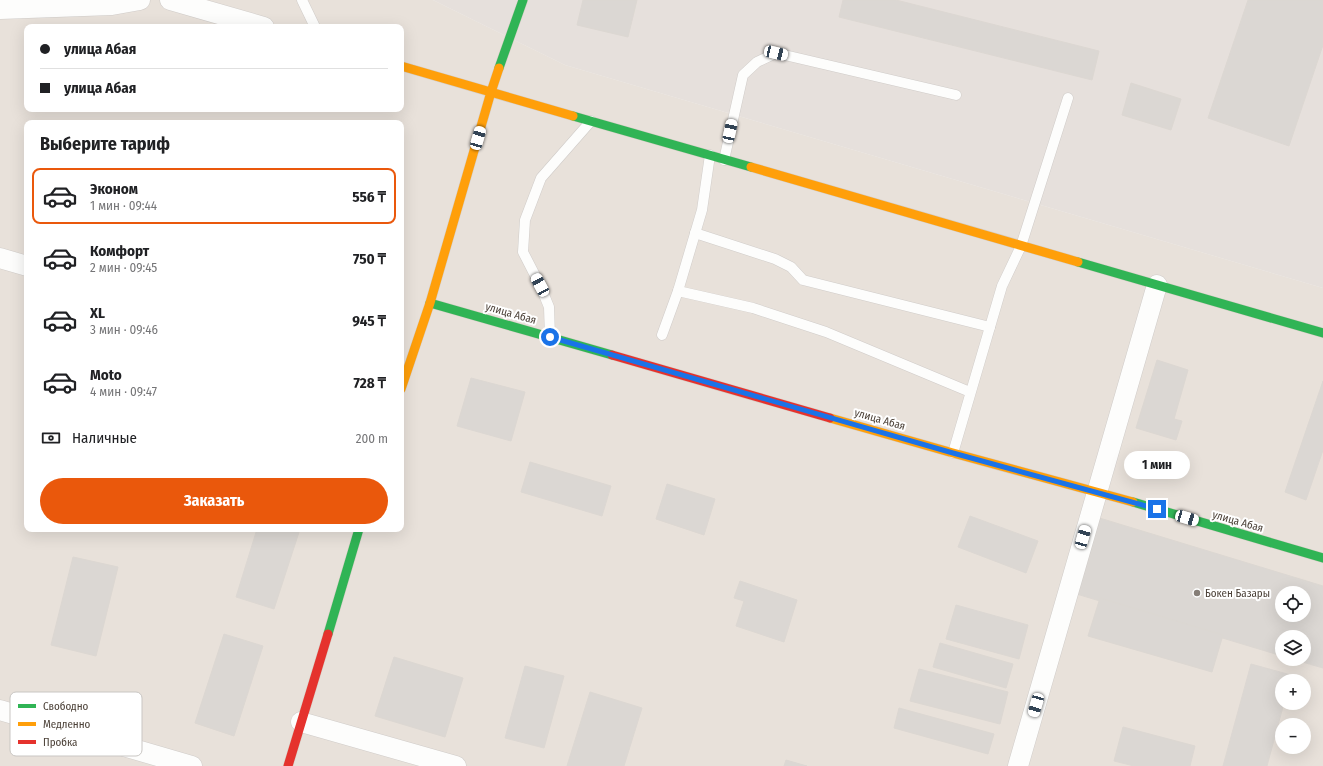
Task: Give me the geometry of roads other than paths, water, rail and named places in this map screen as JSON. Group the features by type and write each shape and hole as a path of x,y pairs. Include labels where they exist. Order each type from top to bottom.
{"street":[{"path":"0,9 112,5 140,0"},
{"path":"170,0 254,24"},
{"path":"404,373 430,303 491,92 523,0"},
{"path":"404,67 1323,333"},
{"path":"0,258 24,265"},
{"path":"1018,766 1157,284"},
{"name":"улица Абая","path":"430,303 1323,558"},
{"path":"288,766 358,532"},
{"path":"0,710 10,713"},
{"path":"301,722 456,766"},
{"path":"142,751 192,766"}],"lane":[{"path":"302,0 314,24"},
{"path":"724,160 743,75 757,62 776,53 956,95"},
{"path":"953,453 1002,286 1021,246 1068,98"},
{"path":"550,337 550,306 523,252 525,220 541,178 591,121"},
{"path":"662,335 678,291 702,210 710,155"},
{"path":"695,233 775,259 791,267 803,280 990,327"},
{"path":"678,291 753,308 826,332 970,392"}],"place":[{"name":"Бокен Базары","path":"1197,593"}]}
